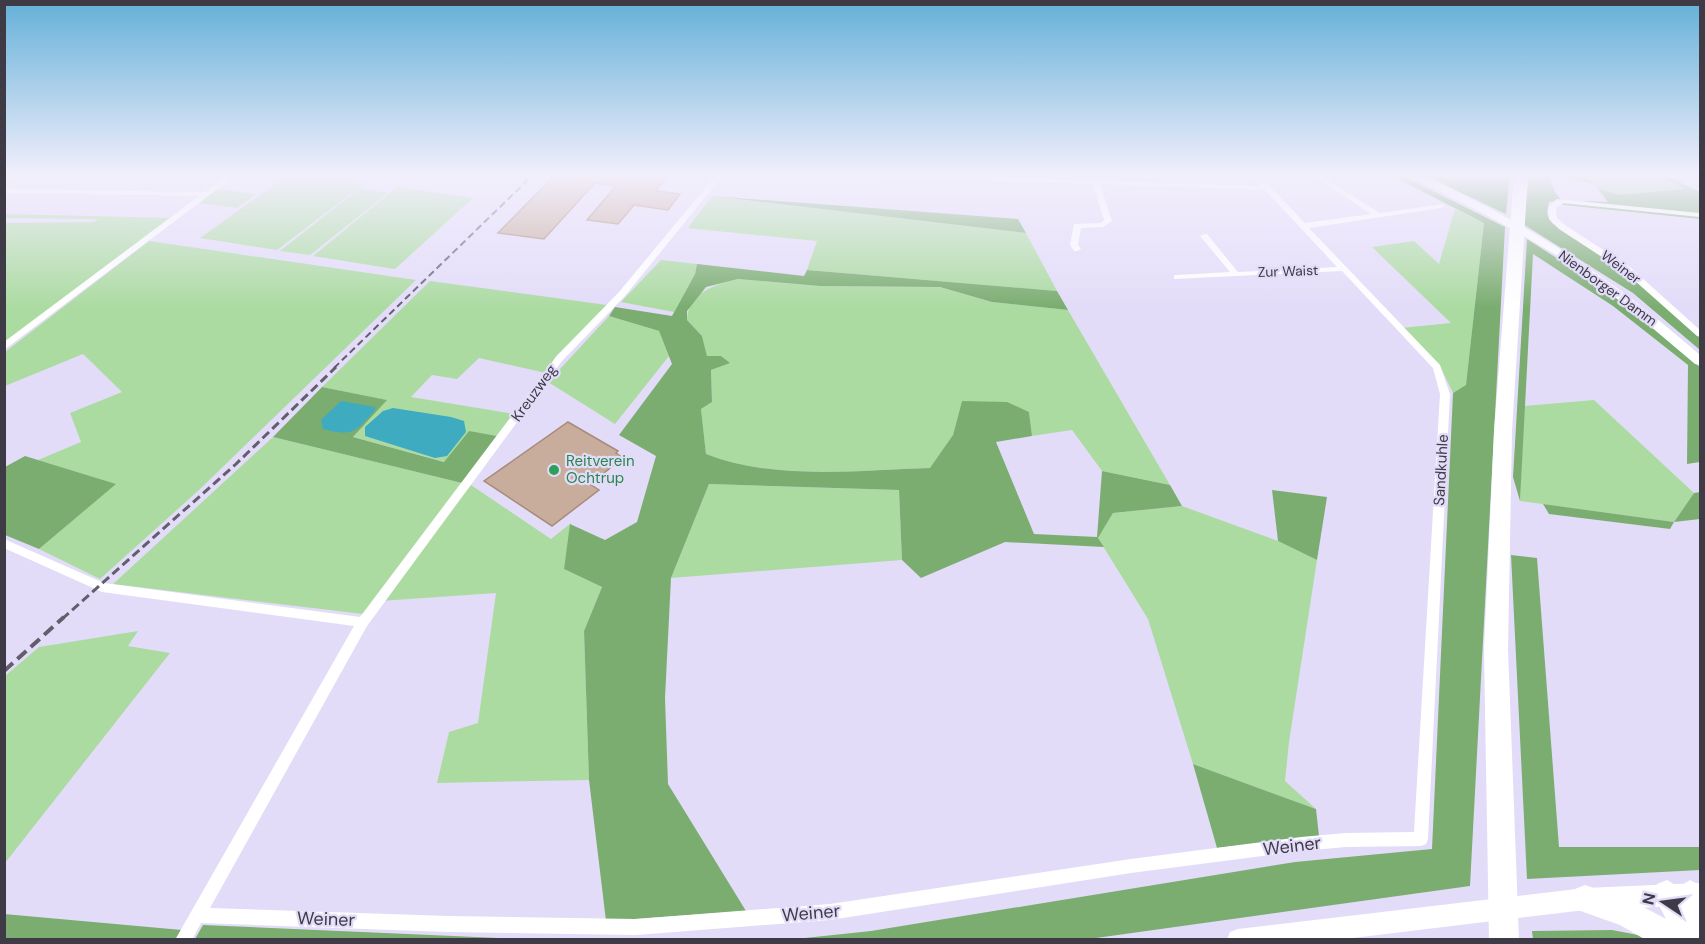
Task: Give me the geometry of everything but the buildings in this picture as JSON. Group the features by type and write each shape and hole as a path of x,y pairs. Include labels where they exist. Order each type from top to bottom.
{"highway":[{"path":"1504,939 1496,649 1503,431 1518,219"},
{"path":"1689,898 1697,939"},
{"path":"1585,899 1626,913 1677,939"}],"street":[{"path":"4,348 173,219"},
{"name":"Kreuzweg","path":"363,622 559,359 622,294 683,219"},
{"path":"1077,249 1074,245 1077,226 1103,225 1107,219"},
{"name":"Sandkuhle","path":"1297,219 1342,269 1437,367 1445,394 1421,838"},
{"path":"1304,226 1351,219"},
{"name":"Nienborger Damm","path":"1502,219 1547,245 1639,309 1701,361"},
{"name":"Weiner","path":"1552,219 1628,270 1701,334"},
{"path":"1204,236 1235,273"},
{"name":"Zur Waist","path":"1177,277 1342,269"},
{"path":"4,543 102,587 363,622 183,939"},
{"name":"Weiner","path":"197,915 448,924 636,927 830,912 1131,866 1301,844 1421,838"},
{"path":"1238,939 1585,899 1689,898"}],"green space":[{"path":"98,219 169,219 5,342 4,223 94,222"},
{"path":"226,219 318,219 277,250 200,238"},
{"path":"321,219 355,219 310,255 280,251"},
{"path":"358,219 450,219 395,269 313,256"},
{"path":"695,219 908,219 1026,233 1057,291 807,270 817,241 688,228"},
{"path":"908,219 1018,219 1026,233"},
{"path":"1452,219 1476,219 1484,223 1466,386 1453,393 1441,368 1401,328 1451,323 1372,247 1414,241 1439,264"},
{"path":"1476,219 1489,219 1505,227 1470,886 1089,939 786,940 871,931 1295,862 1432,849 1453,393 1466,385 1484,223"},
{"path":"1524,219 1550,219 1552,223 1632,276 1700,337 1700,350 1633,293 1523,224"},
{"path":"1527,239 1605,289 1700,367 1700,462 1687,464 1688,365 1613,306 1533,254 1520,501 1513,477"},
{"path":"149,241 416,280 199,490 100,579 39,549 115,484 38,460 81,442 70,413 122,392 83,354 5,386 5,352"},
{"path":"661,260 697,264 695,274 674,312 621,302"},
{"path":"697,264 804,276 807,270 1057,291 1068,310 992,302 940,287 820,286 738,279 706,287 687,311 687,320 702,336 707,356 721,356 730,363 711,370 712,402 701,409 706,454 760,468 788,471 846,472 930,468 953,435 962,401 1007,402 1029,412 1032,436 996,442 1034,534 1097,537 1102,471 1170,485 1182,506 1113,513 1098,538 1104,547 1005,542 921,578 902,560 899,490 709,484 671,578 665,698 668,784 746,911 606,921 589,780 584,631 602,587 564,569 570,524 605,540 637,522 656,456 619,435 672,364 659,331 609,316 615,307 672,316 695,274"},
{"path":"738,279 820,286 940,287 992,302 1068,310 1170,485 1102,471 1072,430 1032,436 1029,412 962,401 953,435 931,468 846,472 788,471 760,468 706,454 701,409 712,402 711,370 729,363 721,356 707,356 702,336 687,320 692,303 704,291"},
{"path":"430,281 607,305 556,356 546,373 479,358 457,379 432,375 411,397 514,414 497,436 469,432 445,462 353,437 386,400 322,387"},
{"path":"609,316 659,331 669,356 615,424 548,382"},
{"path":"322,387 387,400 353,437 444,462 469,431 497,436 462,483 273,437"},
{"path":"1594,400 1694,493 1674,522 1520,501 1524,406"},
{"path":"273,437 462,483 363,614 113,584"},
{"path":"25,456 116,484 39,549 5,535 5,467"},
{"path":"709,484 899,490 902,560 671,578"},
{"path":"471,485 551,539 571,523 564,569 602,587 584,631 589,780 437,783 449,732 478,723 496,593 381,601"},
{"path":"1272,490 1327,497 1317,560 1278,541"},
{"path":"1700,492 1700,519 1674,522 1694,493"},
{"path":"1543,504 1674,522 1670,529 1549,514"},
{"path":"1182,506 1278,541 1317,560 1285,781 1316,809 1193,764 1148,619 1098,538 1113,513"},
{"path":"1511,555 1537,558 1559,847 1700,847 1700,870 1527,879"},
{"path":"138,631 128,646 170,653 5,863 5,676 39,647"},
{"path":"1193,764 1316,809 1319,836 1217,848"},
{"path":"4,914 182,930 176,939 5,939"},
{"path":"203,925 520,939 195,939"},
{"path":"1612,930 1659,939 1533,939 1532,931"}],"water":[{"path":"341,401 375,407 375,410 353,431 323,429 321,420"},
{"path":"393,408 464,421 466,432 447,456 435,458 365,436 365,427 383,411"}],"railway":[{"path":"334,368 488,219"},
{"path":"62,619 236,464 336,367"},
{"path":"4,671 64,617"}],"place":[{"name":"Reitverein Ochtrup","path":"554,470"}]}
